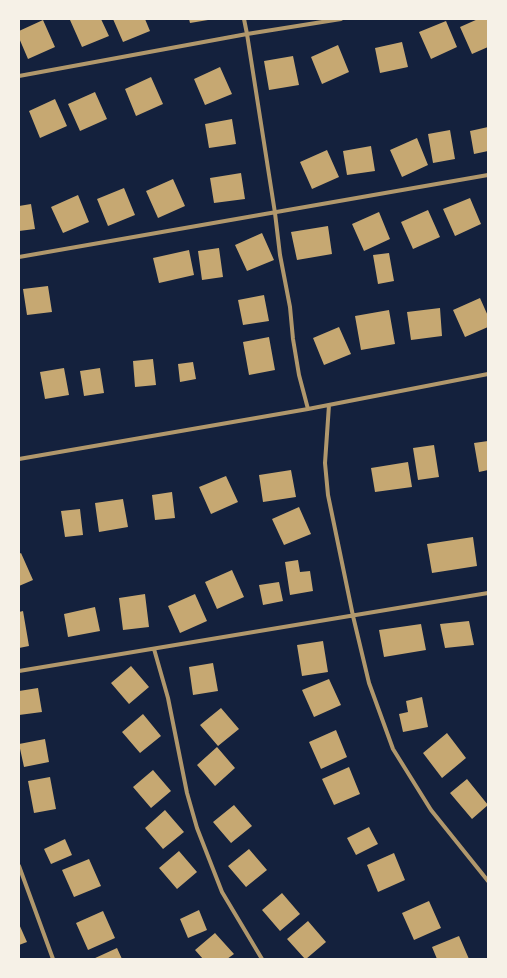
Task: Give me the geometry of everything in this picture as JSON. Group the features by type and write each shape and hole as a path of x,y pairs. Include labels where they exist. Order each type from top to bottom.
{"street":[{"path":"244,19 280,254 290,307 293,339 299,375 308,409"},
{"path":"19,76 247,34 341,19"},
{"path":"19,257 488,175"},
{"path":"19,459 308,409 488,374"},
{"path":"329,405 325,463 328,495 353,616 369,683 393,749 431,810 488,881"},
{"path":"19,671 488,593"},
{"path":"154,649 168,698 187,793 197,828 222,892 262,959"},
{"path":"19,866 53,959"}],"building":[{"path":"101,19 109,36 82,47 70,20"},
{"path":"113,19 145,19 150,31 123,42"},
{"path":"189,19 208,19 208,20 190,23"},
{"path":"478,19 488,19 488,47 472,54 460,27"},
{"path":"43,20 55,47 28,59 19,38 19,31"},
{"path":"446,21 457,47 431,59 419,32"},
{"path":"402,42 408,67 380,73 375,48"},
{"path":"338,45 349,72 322,84 311,57"},
{"path":"293,56 299,85 269,90 264,61"},
{"path":"220,67 232,94 205,105 194,79"},
{"path":"151,77 163,104 136,116 125,89"},
{"path":"95,92 107,119 80,131 68,104"},
{"path":"55,99 67,126 40,138 29,111"},
{"path":"232,119 236,144 209,148 205,124"},
{"path":"488,127 488,151 474,154 470,131"},
{"path":"450,130 455,159 433,163 428,134"},
{"path":"417,138 428,165 402,177 390,150"},
{"path":"371,146 375,171 347,175 343,151"},
{"path":"327,150 339,177 312,189 300,162"},
{"path":"241,173 245,199 214,203 210,178"},
{"path":"173,179 185,206 158,218 146,191"},
{"path":"124,188 135,215 108,226 97,199"},
{"path":"78,195 89,222 63,233 51,207"},
{"path":"470,198 481,224 455,236 443,209"},
{"path":"31,204 35,229 19,231 19,206"},
{"path":"428,210 440,237 413,249 401,222"},
{"path":"379,212 390,239 364,251 352,224"},
{"path":"328,226 332,254 297,260 291,232"},
{"path":"262,233 274,260 247,271 235,245"},
{"path":"219,248 223,277 202,280 198,251"},
{"path":"189,250 194,275 159,283 153,258"},
{"path":"389,253 394,281 378,284 373,255"},
{"path":"48,286 52,312 27,315 23,289"},
{"path":"264,295 269,321 243,325 238,300"},
{"path":"480,298 488,316 488,327 465,337 453,310"},
{"path":"440,308 442,336 411,340 407,312"},
{"path":"389,310 395,344 361,350 355,316"},
{"path":"339,327 351,354 324,365 313,338"},
{"path":"269,337 275,370 249,375 243,342"},
{"path":"153,359 156,385 135,387 133,361"},
{"path":"193,362 196,379 180,382 178,364"},
{"path":"64,368 69,395 45,399 40,372"},
{"path":"100,368 104,393 84,396 80,371"},
{"path":"488,441 488,470 479,472 474,443"},
{"path":"434,445 439,477 418,480 413,448"},
{"path":"408,462 412,487 375,492 371,468"},
{"path":"291,470 296,497 263,502 259,475"},
{"path":"226,476 238,502 211,514 199,487"},
{"path":"172,492 175,518 155,520 152,495"},
{"path":"123,499 128,527 99,532 95,503"},
{"path":"299,507 311,534 284,545 272,519"},
{"path":"80,509 83,535 65,537 61,511"},
{"path":"473,537 477,566 432,573 427,544"},
{"path":"21,553 33,580 19,586 19,554"},
{"path":"298,560 300,572 310,571 313,591 290,595 285,562"},
{"path":"232,570 244,597 217,609 205,582"},
{"path":"279,582 283,601 263,605 259,585"},
{"path":"145,594 149,627 123,630 119,598"},
{"path":"195,594 207,621 180,633 168,606"},
{"path":"95,607 100,631 68,637 64,614"},
{"path":"23,611 29,646 19,648 19,612"},
{"path":"469,621 474,645 445,648 440,624"},
{"path":"421,624 426,650 384,657 379,630"},
{"path":"323,641 328,672 302,676 297,645"},
{"path":"213,663 218,691 193,695 189,667"},
{"path":"131,666 149,687 129,704 111,683"},
{"path":"329,679 341,705 314,717 302,690"},
{"path":"38,688 42,712 19,715 19,691"},
{"path":"422,697 428,727 403,732 399,714 408,712 406,701"},
{"path":"221,708 239,729 218,746 200,725"},
{"path":"143,714 161,736 140,753 122,732"},
{"path":"336,730 347,757 321,769 309,742"},
{"path":"447,733 466,758 442,778 423,753"},
{"path":"45,739 49,762 24,767 19,744"},
{"path":"217,747 235,768 215,786 197,765"},
{"path":"349,767 360,794 334,805 322,779"},
{"path":"153,770 171,791 151,808 133,787"},
{"path":"50,777 56,809 34,813 28,781"},
{"path":"467,779 488,805 472,819 450,793"},
{"path":"234,805 252,826 231,843 213,822"},
{"path":"165,810 184,832 163,849 145,828"},
{"path":"369,827 378,844 356,855 347,838"},
{"path":"65,839 72,855 51,864 44,849"},
{"path":"249,849 267,870 246,887 228,866"},
{"path":"179,851 197,872 177,889 159,868"},
{"path":"394,853 405,880 378,892 367,865"},
{"path":"89,859 101,886 74,897 62,870"},
{"path":"282,893 300,914 280,931 262,910"},
{"path":"429,901 441,928 414,940 402,913"},
{"path":"199,910 207,930 188,938 180,919"},
{"path":"103,911 115,938 88,950 76,923"},
{"path":"308,921 326,942 305,959 287,939"},
{"path":"19,924 27,942 19,945"},
{"path":"215,933 234,954 227,959 203,959 195,950"},
{"path":"459,936 469,959 437,959 432,947"},
{"path":"117,948 122,959 93,959"}]}
